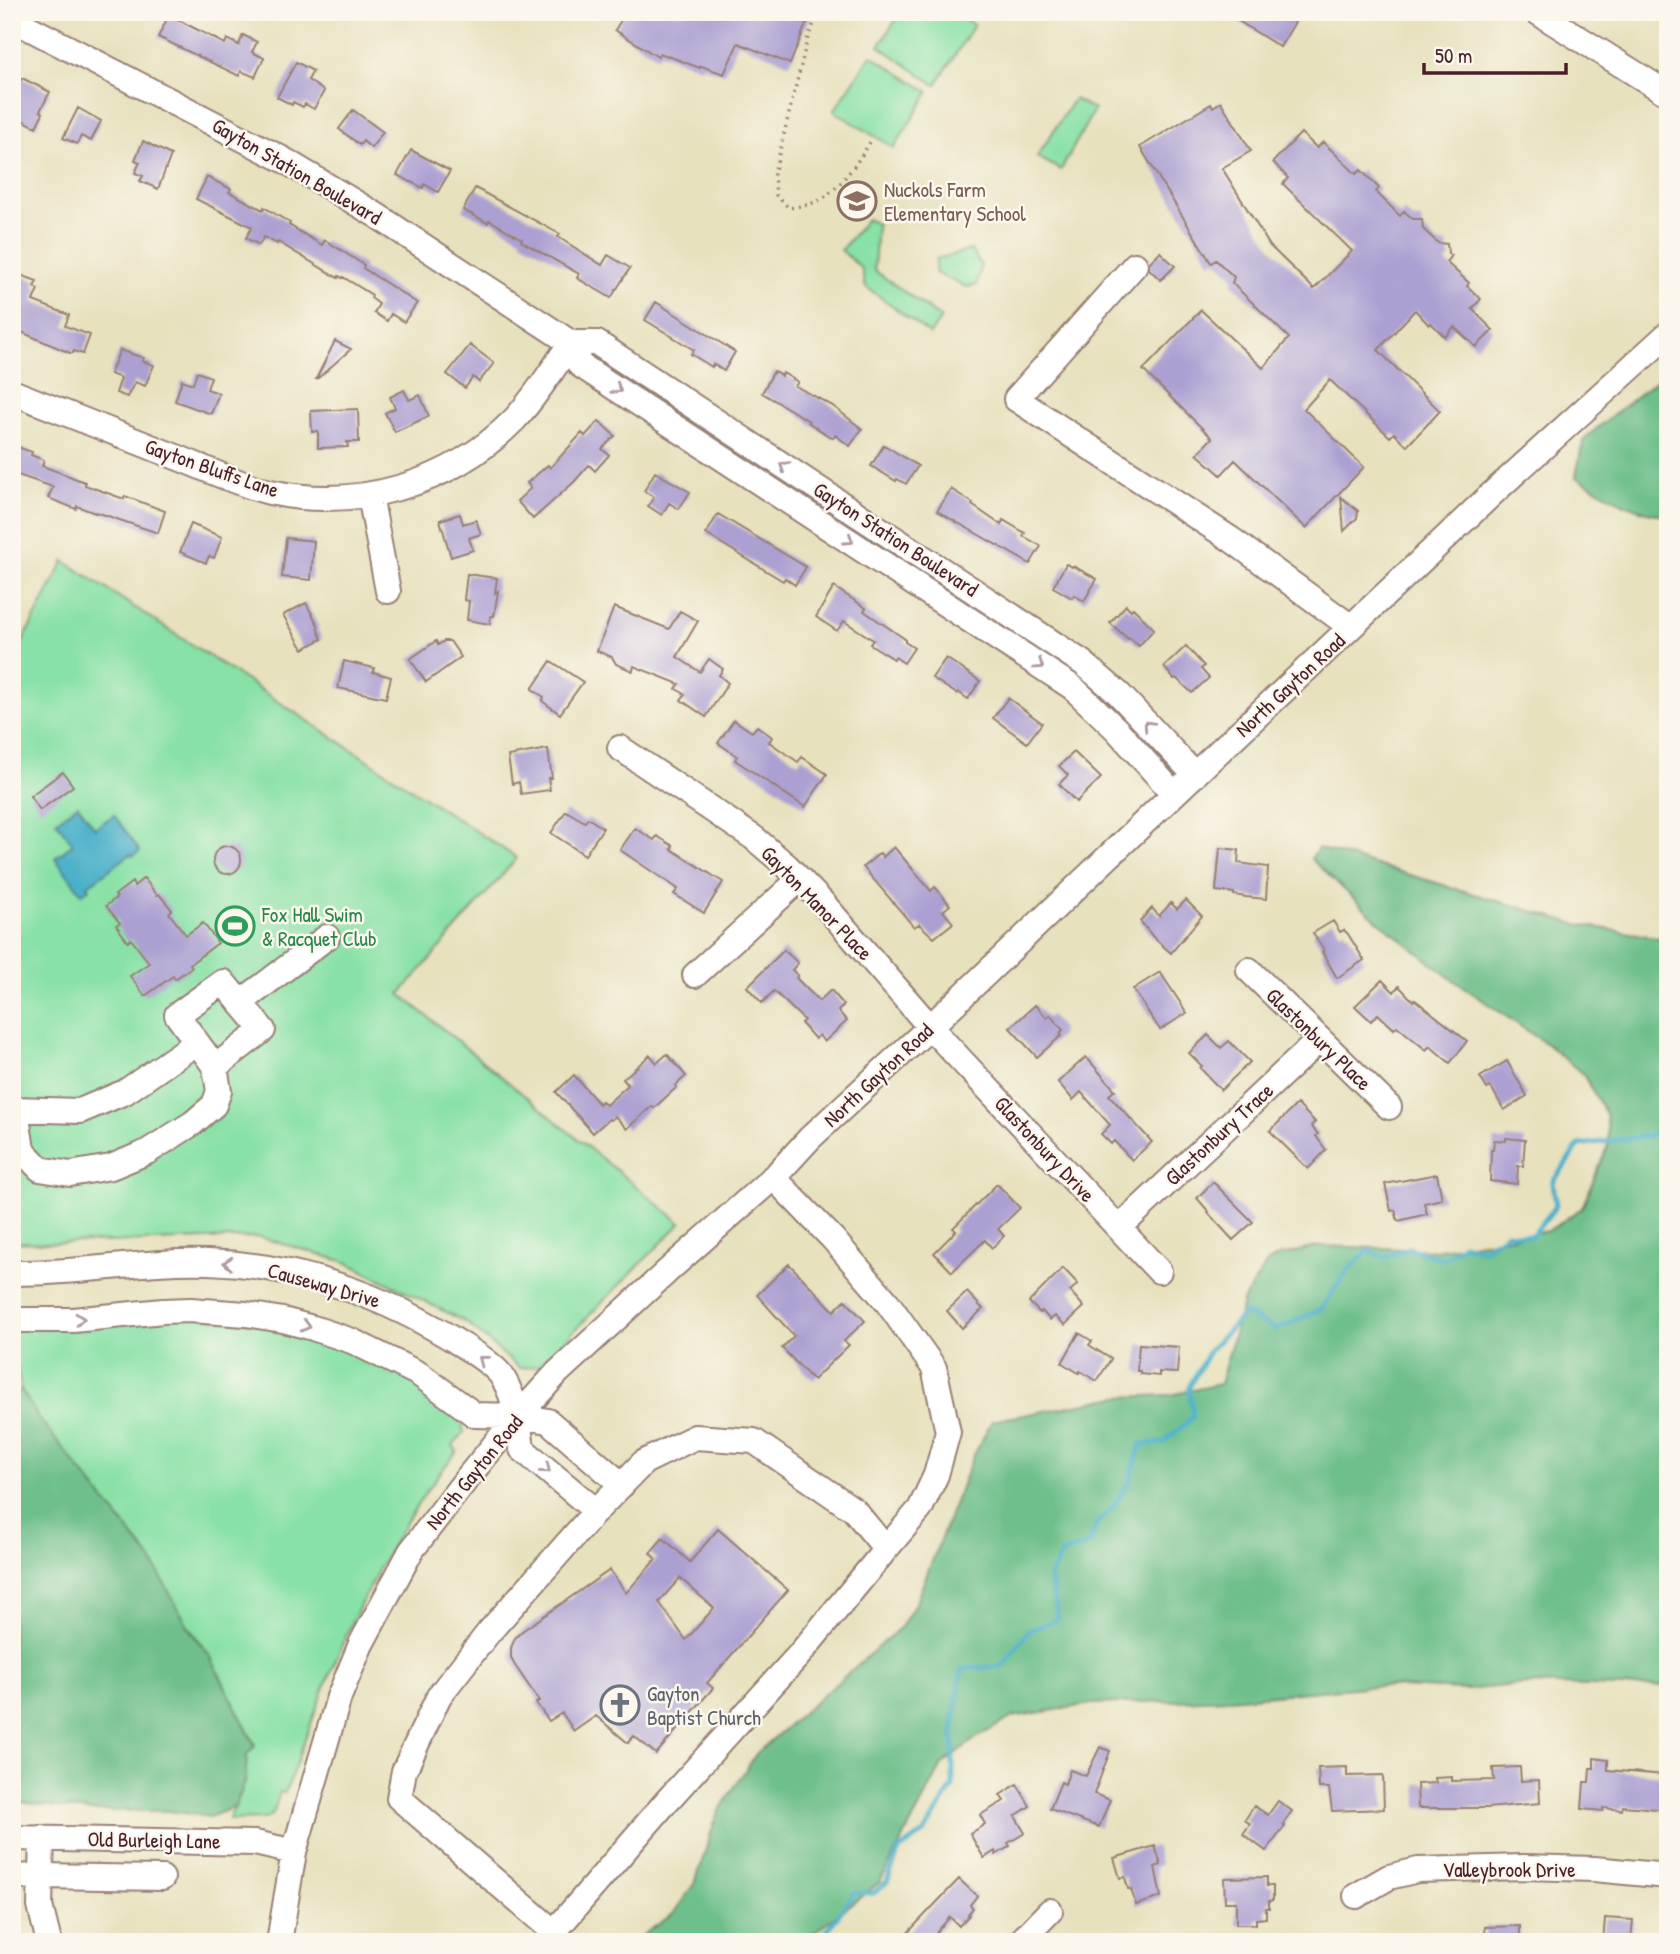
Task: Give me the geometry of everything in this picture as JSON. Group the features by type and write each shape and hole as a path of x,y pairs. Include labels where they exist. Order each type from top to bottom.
{"street":[{"path":"1536,12 1668,94"},
{"name":"Gayton Station Boulevard","path":"12,19 284,160 366,209 571,342 597,343 1083,663 1119,694 1195,775"},
{"path":"1135,265 1016,399 1232,540 1351,627"},
{"name":"North Gayton Road","path":"279,1942 294,1853 339,1697 361,1644 411,1551 518,1416 557,1373 773,1177 815,1133 930,1027 1174,793 1486,500 1668,334"},
{"name":"Gayton Station Boulevard","path":"571,342 580,365 1072,687 1118,730 1174,793"},
{"name":"Gayton Bluffs Lane","path":"12,392 256,488 305,497 351,498 381,494 407,485 441,472 481,449 514,420 571,342"},
{"path":"370,495 388,591"},
{"name":"Gayton Manor Place","path":"620,748 754,838 788,867 930,1027"},
{"path":"695,975 800,879"},
{"path":"240,1003 327,937"},
{"name":"Glastonbury Place","path":"1250,970 1389,1107"},
{"path":"196,1043 125,1092 79,1111 14,1109 22,1150 40,1169 70,1174 111,1167 147,1152 193,1123 214,1105 219,1091 215,1067 177,1015 223,982 262,1030 215,1067"},
{"name":"Glastonbury Drive","path":"930,1027 1159,1271"},
{"name":"Glastonbury Trace","path":"1119,1228 1319,1040"},
{"path":"773,1177 833,1239 887,1302 934,1368 948,1432 936,1475 920,1509 799,1655 666,1802 554,1932 399,1798 404,1771 439,1696 489,1632 643,1462 695,1437 754,1441 854,1510 886,1549"},
{"name":"Causeway Drive","path":"12,1273 70,1272 158,1263 207,1262 250,1265 300,1274 356,1291 435,1327 502,1375 518,1416 475,1415 419,1374 383,1355 352,1341 283,1320 190,1310 73,1320 12,1320"},
{"path":"596,1511 522,1449 518,1416 548,1421 622,1485"},
{"path":"14,1838 12,1877 40,1875 162,1878"},
{"name":"Old Burleigh Lane","path":"14,1838 255,1843 294,1853"},
{"path":"42,1838 40,1906 49,1942"},
{"name":"Valleybrook Drive","path":"1356,1896 1389,1877 1418,1870 1524,1867 1594,1869 1668,1876"},
{"path":"1020,1942 1050,1911"}],"path":[{"path":"819,12 808,37 774,174 776,195 789,208 808,205 825,197 847,175 872,139"}],"green space":[{"path":"901,12 952,12 974,25 936,85 879,46"},
{"path":"871,55 929,92 894,148 834,111"},
{"path":"1074,99 1094,110 1061,170 1037,157"},
{"path":"867,219 877,224 874,270 941,318 930,334 865,286 862,269 841,250"},
{"path":"971,250 981,265 977,285 966,287 935,273 936,259"},
{"path":"1668,371 1668,515 1631,507 1576,477 1586,437"},
{"name":"Fox Hall Swim & Racquet Club","path":"64,561 517,858 400,994 681,1223 539,1366 519,1368 466,1322 346,1262 259,1237 12,1242 12,662"},
{"path":"1318,848 1576,924 1668,938 1668,1686 1524,1684 1466,1690 1376,1686 1228,1699 1091,1704 1013,1717 976,1738 942,1765 880,1882 802,1942 633,1942 673,1914 696,1881 717,1814 756,1754 902,1626 916,1602 972,1459 992,1421 1117,1397 1171,1395 1220,1384 1244,1299 1267,1263 1279,1256 1320,1246 1435,1250 1548,1231 1582,1208 1609,1143 1606,1114 1583,1074 1548,1045 1449,977 1377,920 1311,859"},
{"path":"188,1316 273,1325 361,1352 414,1381 461,1419 464,1432 453,1446 457,1451 411,1514 372,1582 332,1669 285,1793 280,1792 273,1814 264,1819 229,1820 245,1782 247,1754 255,1745 210,1656 37,1416 21,1389 12,1347 12,1329"},
{"path":"21,1389 37,1416 150,1557 192,1633 210,1656 255,1746 247,1754 245,1782 235,1807 210,1817 170,1811 88,1811 12,1801 12,1398"}],"water":[{"path":"78,805 95,828 114,815 140,851 133,856 131,854 87,886 89,889 82,894 55,858 73,844 56,821"}],"building":[{"path":"626,12 811,12 790,64 738,43 724,74 660,53 658,57 615,30"},
{"path":"1224,12 1301,12 1280,47"},
{"path":"169,15 225,44 227,39 239,45 243,35 257,42 252,52 264,58 255,77 241,71 239,76 158,37"},
{"path":"296,62 313,71 308,80 324,91 314,109 305,104 303,107 293,102 292,105 277,97"},
{"path":"22,78 50,92 40,111 43,113 36,127 18,118 20,114 13,111 17,103 12,101 12,97"},
{"path":"1221,102 1251,151 1222,168 1270,246 1314,289 1352,251 1283,184 1288,178 1273,162 1301,133 1317,148 1323,142 1356,174 1361,170 1379,188 1376,192 1400,216 1404,211 1413,219 1422,219 1423,229 1438,243 1447,244 1451,256 1446,262 1469,283 1467,286 1481,299 1472,309 1493,330 1476,347 1454,327 1445,337 1415,310 1378,350 1440,411 1407,446 1394,433 1390,437 1330,380 1304,409 1364,467 1306,528 1235,460 1221,475 1197,454 1212,438 1143,370 1201,310 1263,368 1289,338 1232,283 1234,277 1216,260 1211,263 1140,147 1211,104 1213,107"},
{"path":"78,108 101,121 91,141 81,136 77,144 63,138"},
{"path":"353,110 383,132 371,148 363,141 360,145 339,129"},
{"path":"143,141 171,155 158,189 140,181 143,176 135,173 140,162 135,160"},
{"path":"411,150 450,171 438,192 397,175"},
{"path":"207,177 263,210 264,207 322,245 325,240 417,303 404,322 391,314 387,321 374,313 379,304 371,298 372,295 343,277 338,278 278,242 277,244 264,237 259,245 246,238 252,227 196,199"},
{"path":"475,188 560,234 558,237 602,265 608,255 630,268 611,298 577,278 579,274 521,241 522,239 489,220 488,223 463,210"},
{"path":"1160,252 1175,266 1161,280 1149,269 1149,263"},
{"path":"12,272 37,281 34,287 38,289 33,301 69,315 65,326 90,335 83,354 74,351 70,353 12,328"},
{"path":"656,302 735,352 724,371 691,354 694,350 645,320"},
{"path":"335,341 351,349 316,379"},
{"path":"470,345 494,363 479,382 473,377 465,388 447,374"},
{"path":"120,350 144,358 142,361 154,365 145,386 135,382 127,397 116,393 121,378 110,374"},
{"path":"774,371 798,382 795,386 833,406 862,429 850,446 835,435 833,438 824,433 762,393"},
{"path":"197,372 211,377 207,389 219,393 211,414 175,401 182,380 193,384"},
{"path":"404,390 409,400 420,395 429,416 395,432 385,413 395,408 390,397"},
{"path":"358,409 359,442 347,442 348,447 318,448 318,431 312,432 311,411"},
{"path":"599,421 615,436 602,449 609,455 595,471 589,465 533,519 517,501 531,488 527,483 548,465 550,468 582,433 585,436"},
{"path":"12,445 32,452 31,455 44,460 42,466 85,482 85,485 165,511 158,533 48,498 53,487 12,473"},
{"path":"884,445 918,466 906,484 871,466"},
{"path":"655,472 690,492 679,509 669,503 662,515 648,506 654,497 644,491"},
{"path":"951,489 1001,525 1003,520 1041,546 1030,564 937,511"},
{"path":"1341,497 1358,511 1357,518 1344,531"},
{"path":"460,514 463,524 476,520 481,534 469,538 473,550 451,557 440,520"},
{"path":"718,514 806,567 795,585 785,578 783,581 706,534"},
{"path":"191,524 222,537 214,558 209,556 206,563 180,552"},
{"path":"286,538 314,541 311,580 282,577"},
{"path":"1066,564 1097,579 1084,601 1074,595 1072,598 1053,587"},
{"path":"467,574 497,578 495,593 498,591 490,624 467,620 469,601 464,600"},
{"path":"834,587 866,608 864,611 914,648 904,663 870,644 873,640 844,621 837,631 816,617"},
{"path":"306,603 319,627 317,628 322,639 303,649 283,615"},
{"path":"1126,605 1131,610 1133,608 1154,629 1139,646 1110,623"},
{"path":"614,607 669,629 680,611 698,621 677,657 700,672 709,659 723,669 719,675 728,683 706,717 681,700 685,694 676,689 679,684 634,666 633,671 616,664 612,657 597,651"},
{"path":"436,641 438,645 450,641 461,657 426,682 410,659"},
{"path":"1186,646 1204,666 1201,669 1209,678 1192,693 1164,667"},
{"path":"946,658 980,681 968,699 932,678"},
{"path":"344,661 374,668 373,672 391,677 386,698 338,688"},
{"path":"551,661 583,682 560,714 542,701 544,697 532,689"},
{"path":"1008,698 1042,723 1027,743 993,718"},
{"path":"734,720 752,732 757,726 772,737 769,742 798,762 802,757 827,774 805,807 735,760 737,756 718,743"},
{"path":"548,749 552,778 548,778 550,790 521,794 519,782 512,784 508,756"},
{"path":"1074,752 1101,778 1076,802 1059,784 1068,775 1059,766"},
{"path":"63,772 73,786 40,810 30,796"},
{"path":"566,811 585,822 588,818 603,828 585,855 551,833"},
{"path":"635,828 654,840 657,836 673,846 671,849 723,882 704,913 674,894 678,889 620,850"},
{"path":"227,846 237,850 241,860 237,870 227,874 217,870 213,860 217,850"},
{"path":"894,847 931,891 935,887 950,905 943,911 953,923 934,938 919,924 914,927 863,867 880,853 883,857"},
{"path":"1220,848 1239,850 1238,863 1268,867 1266,899 1216,891"},
{"path":"144,878 172,910 169,913 186,935 203,923 218,943 190,964 192,967 175,979 173,976 145,996 130,976 149,963 131,939 128,942 116,925 120,923 106,906 132,882 134,886"},
{"path":"1186,900 1202,916 1171,953 1140,921 1152,908 1159,916 1171,903 1177,909"},
{"path":"1333,921 1340,932 1344,930 1348,934 1364,960 1337,978 1313,933"},
{"path":"784,950 798,963 792,970 798,976 796,978 819,1001 831,990 844,1005 838,1011 847,1021 824,1042 819,1035 815,1039 801,1023 804,1020 774,991 762,1003 747,987"},
{"path":"1160,972 1187,1013 1160,1030 1133,989"},
{"path":"1382,980 1394,992 1399,986 1413,1001 1414,999 1467,1041 1450,1063 1430,1046 1426,1050 1397,1026 1394,1029 1378,1014 1371,1021 1355,1006"},
{"path":"1035,1005 1047,1018 1050,1015 1063,1030 1060,1033 1062,1035 1037,1057 1010,1028"},
{"path":"1208,1035 1221,1048 1229,1041 1250,1062 1221,1090 1189,1053"},
{"path":"667,1054 686,1076 654,1108 652,1106 627,1129 615,1116 593,1133 556,1092 574,1075 599,1104 602,1101 606,1105 628,1085 623,1079 650,1055 657,1063"},
{"path":"1086,1057 1115,1090 1109,1095 1152,1142 1132,1160 1114,1141 1111,1144 1101,1134 1110,1125 1081,1092 1073,1100 1058,1082"},
{"path":"1507,1061 1527,1096 1504,1110 1491,1087 1487,1089 1480,1077"},
{"path":"1297,1104 1315,1122 1311,1126 1326,1150 1308,1169 1270,1131"},
{"path":"1506,1138 1525,1140 1523,1166 1518,1166 1517,1184 1490,1181 1494,1140 1506,1141"},
{"path":"1437,1174 1442,1199 1424,1203 1427,1214 1398,1221 1395,1210 1391,1211 1385,1184"},
{"path":"1213,1182 1253,1222 1233,1240 1197,1198"},
{"path":"997,1184 1020,1208 998,1229 1004,1236 992,1248 985,1240 952,1272 934,1253 956,1231 953,1228"},
{"path":"789,1264 834,1311 845,1300 865,1321 844,1341 849,1345 813,1380 782,1348 794,1336 757,1295"},
{"path":"1063,1268 1078,1284 1070,1291 1084,1307 1065,1325 1055,1316 1050,1320 1029,1302"},
{"path":"967,1292 983,1309 962,1328 947,1311"},
{"path":"1079,1333 1092,1341 1089,1345 1111,1359 1097,1381 1062,1363"},
{"path":"1139,1344 1179,1347 1177,1373 1159,1372 1159,1376 1140,1374 1140,1371 1137,1371"},
{"path":"718,1529 788,1590 707,1683 713,1688 656,1754 634,1736 628,1743 596,1716 574,1731 562,1713 549,1721 511,1658 515,1638 610,1570 626,1593 656,1559 650,1553 663,1538 690,1562","holes":["680,1578 714,1608 686,1640 659,1602"]},
{"path":"1100,1747 1110,1751 1094,1794 1110,1800 1099,1827 1050,1809 1061,1782 1065,1784 1070,1770 1086,1776"},
{"path":"1594,1758 1608,1760 1608,1770 1665,1775 1668,1779 1668,1810 1623,1806 1622,1810 1582,1809 1584,1782 1589,1782"},
{"path":"1347,1767 1347,1776 1383,1775 1384,1809 1332,1811 1329,1788 1319,1788 1318,1768"},
{"path":"1520,1767 1521,1781 1539,1780 1540,1803 1487,1808 1418,1808 1417,1784 1436,1783 1435,1778 1452,1777 1452,1781 1494,1780 1493,1768"},
{"path":"1017,1784 1030,1806 1015,1816 1025,1833 1008,1843 1010,1846 996,1855 995,1851 984,1858 970,1834 985,1824 980,1815 1004,1801 1000,1795"},
{"path":"1278,1801 1292,1811 1283,1824 1285,1826 1266,1851 1243,1834 1250,1824 1245,1820 1254,1806 1268,1815"},
{"path":"1155,1846 1161,1865 1155,1867 1161,1897 1136,1905 1125,1877 1120,1878 1114,1858"},
{"path":"1267,1877 1267,1886 1273,1886 1273,1900 1269,1901 1269,1908 1266,1908 1266,1918 1256,1919 1256,1924 1236,1924 1236,1902 1225,1902 1224,1878"},
{"path":"959,1879 977,1896 970,1905 973,1908 969,1915 959,1926 950,1917 928,1942 899,1942"},
{"path":"1605,1918 1633,1920 1631,1942 1603,1942"},
{"path":"1520,1926 1520,1942 1486,1942 1485,1927"}],"waterway":[{"path":"819,1942 854,1893 874,1893 887,1882 899,1850 924,1833 953,1786 953,1725 962,1669 1003,1666 1028,1631 1058,1619 1050,1577 1061,1554 1090,1544 1096,1524 1111,1510 1129,1482 1141,1444 1163,1443 1193,1417 1189,1387 1209,1351 1245,1313 1277,1330 1321,1309 1347,1271 1368,1251 1386,1257 1409,1248 1443,1259 1463,1244 1483,1249 1507,1233 1532,1236 1556,1206 1553,1182 1579,1145 1648,1136 1668,1127"}],"place":[{"name":"Nuckols Farm Elementary School","path":"857,201"},
{"name":"Fox Hall Swim & Racquet Club","path":"235,926"},
{"name":"Gayton Baptist Church","path":"620,1705"}]}
